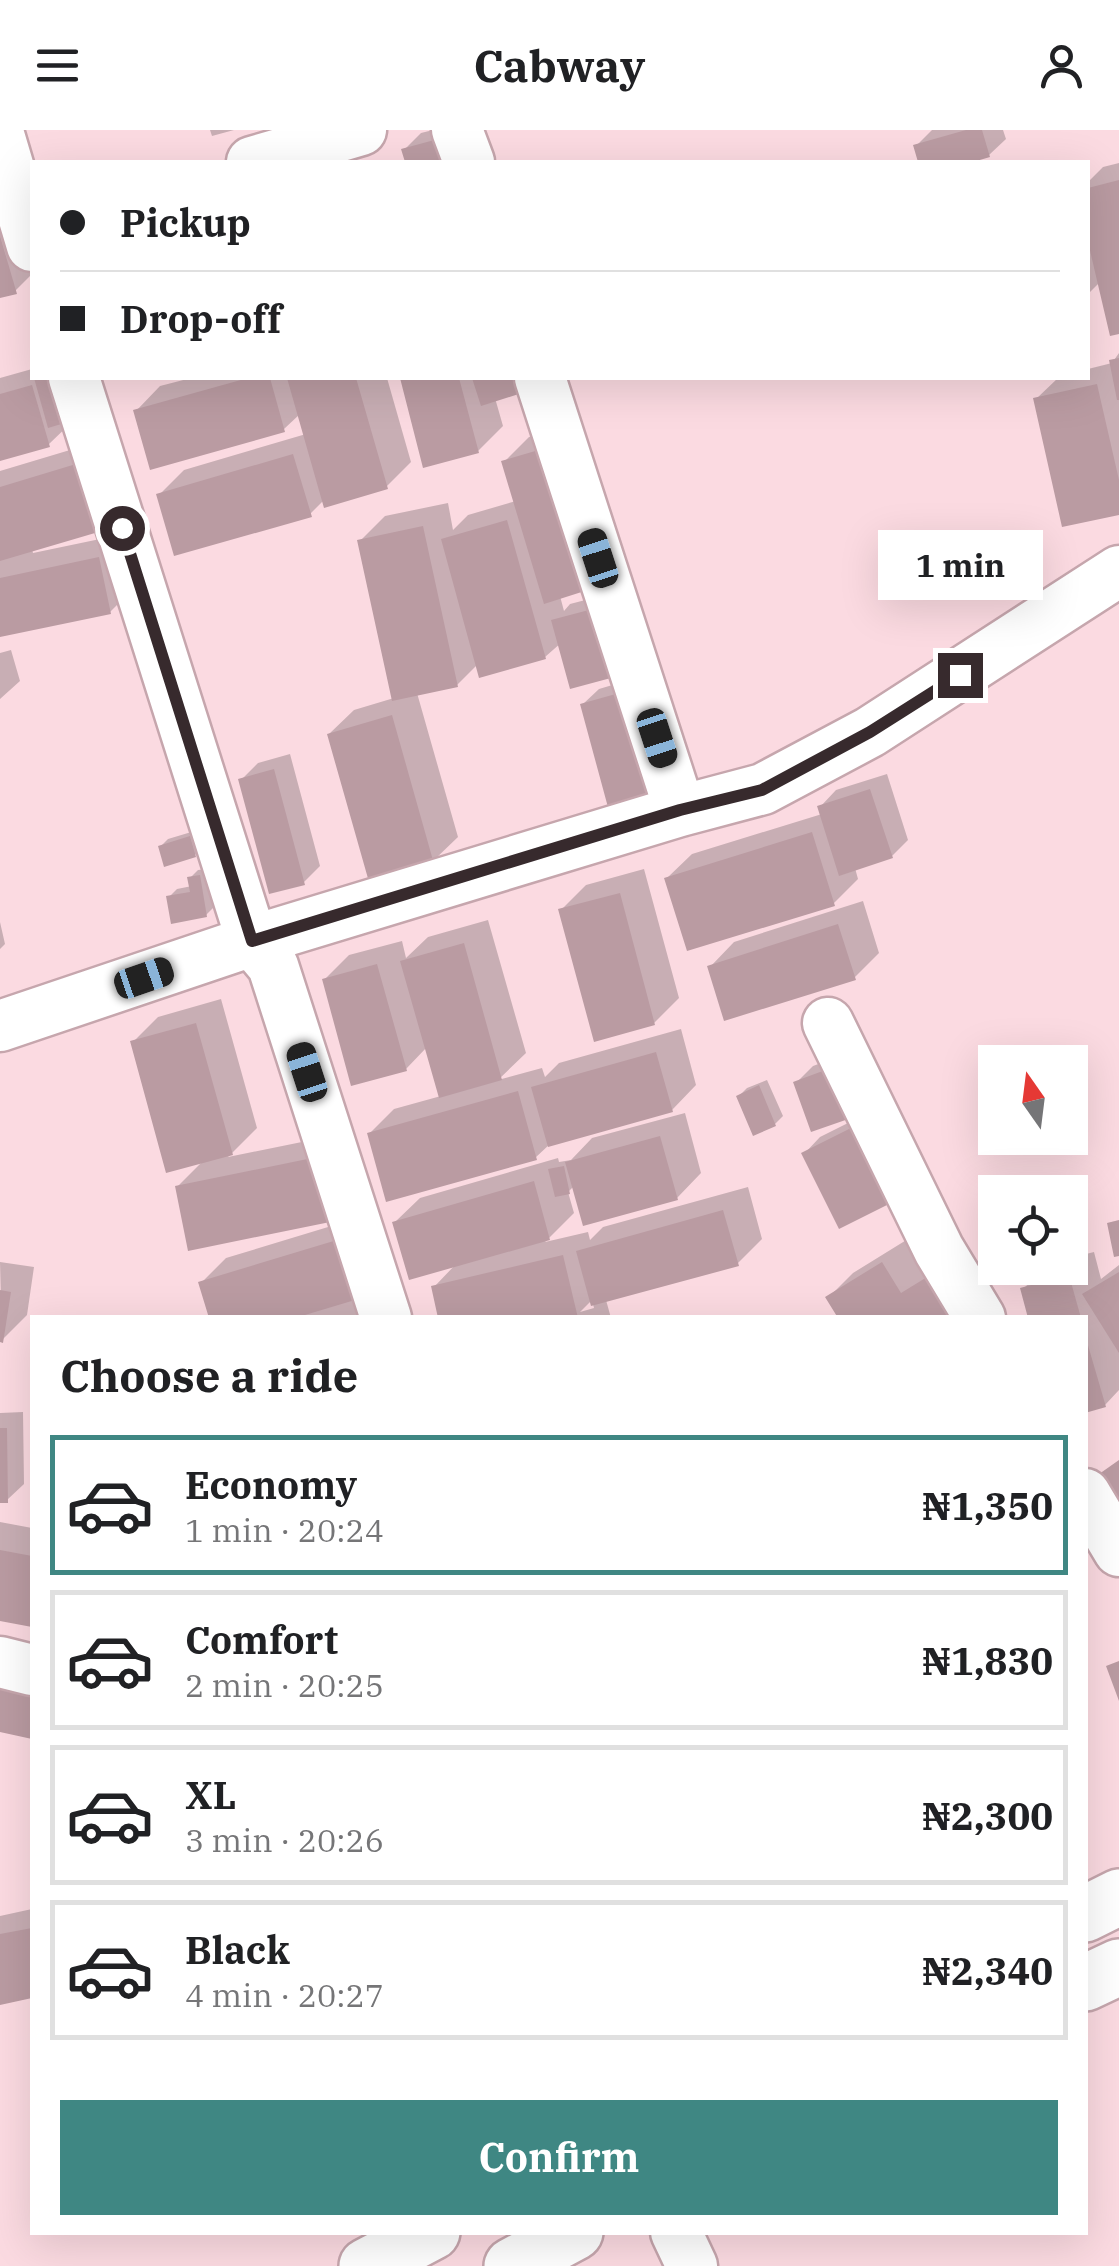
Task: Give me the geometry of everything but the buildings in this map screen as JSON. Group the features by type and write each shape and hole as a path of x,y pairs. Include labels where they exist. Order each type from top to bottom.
{"main road":[{"path":"1088,1913 1119,1898"},
{"path":"1088,1982 1119,1967"},
{"path":"367,2266 426,2235"},
{"path":"512,2266 569,2235"}],"street":[{"path":"259,160 361,130"},
{"path":"457,130 468,160"},
{"path":"0,138 30,232"},
{"path":"75,380 252,941 273,966 385,1315"},
{"path":"541,380 680,810"},
{"path":"0,1026 252,941 680,810 762,790 870,732 1119,570"},
{"path":"828,1023 940,1250 978,1315"},
{"path":"1088,1499 1119,1551"},
{"path":"0,1662 30,1670"},
{"path":"677,2235 692,2266"}],"route":[{"path":"122,528 252,941 680,810 762,790 870,732 960,675"}]}
